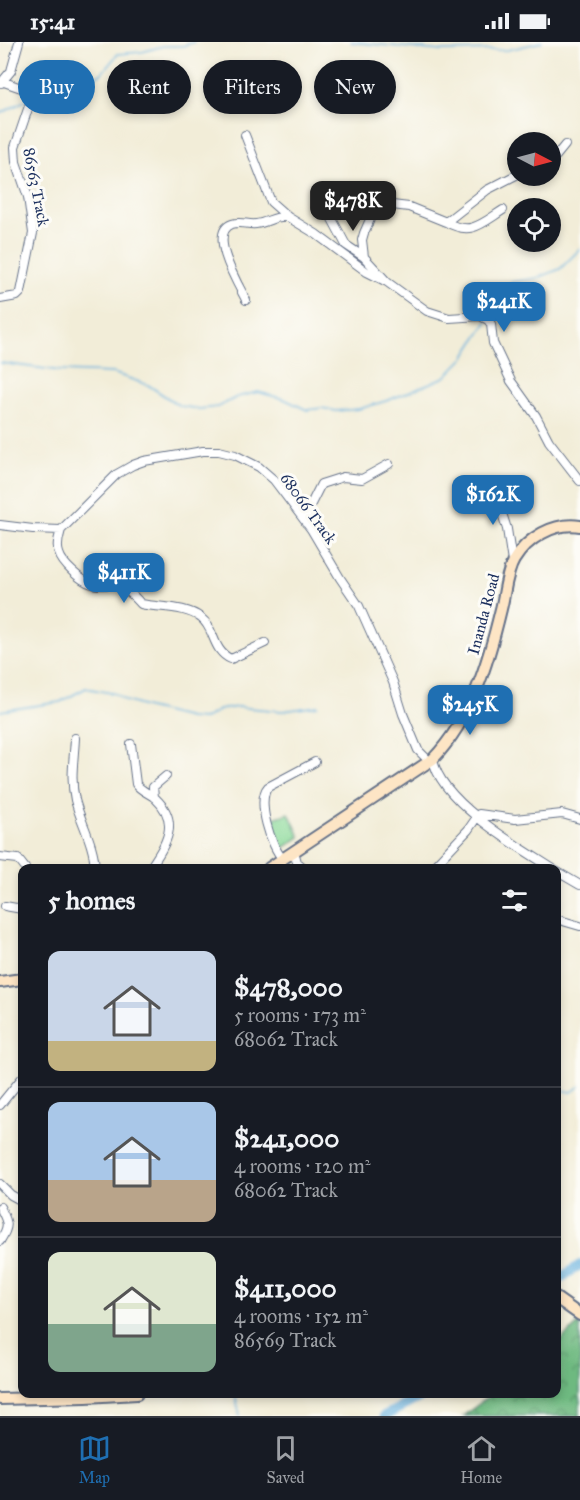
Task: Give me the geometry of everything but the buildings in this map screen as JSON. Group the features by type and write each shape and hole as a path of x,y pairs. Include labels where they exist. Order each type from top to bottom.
{"street":[{"path":"2,83 13,67 18,42"},
{"name":"86563 Track","path":"0,299 17,296 21,292 33,233 28,197 15,156 16,138 31,100 24,89 2,83"},
{"path":"245,135 271,202 288,217 316,234 358,266 377,279 387,282"},
{"path":"561,150 565,145"},
{"path":"446,222 487,190 507,180"},
{"path":"364,257 362,240 364,233 371,217 378,209 392,205 409,207 460,228 476,228 502,210"},
{"path":"246,300 225,258 224,232 233,224 256,224 280,216 288,217"},
{"path":"331,217 346,245 364,257 387,282 419,307 435,315 455,319 480,316 488,320 492,327 492,343 511,381 536,416 549,441 580,481"},
{"name":"68066 Track","path":"61,530 103,487 126,468 144,461 203,451 219,451 235,455 259,467 274,480 306,523 362,611 393,682 418,750 431,760 440,778 476,816 545,864"},
{"path":"306,523 310,506 321,483 343,477 362,479 389,464"},
{"path":"494,485 507,529 512,563"},
{"path":"0,525 61,530 58,540 59,553 82,578 98,586 118,585 132,594 142,605 196,615 208,625 213,639 225,656 231,659 265,643"},
{"name":"Inanda Road","path":"275,864 431,760 455,733 480,683 512,563 529,541 538,535 561,527 580,526"},
{"path":"75,738 73,791 94,854 95,864"},
{"path":"131,744 136,784 154,797 165,809 170,820 164,846 153,864"},
{"path":"283,859 277,854 265,816 262,801 264,791 315,762"},
{"path":"154,797 153,787 166,776"},
{"path":"436,864 468,830 476,816 483,814 515,819 562,814 580,819"},
{"path":"294,851 299,864"},
{"path":"0,857 18,860 22,864"},
{"name":"68066 Track","path":"561,874 580,885"},
{"path":"5,906 18,907"},
{"path":"561,921 580,927"},
{"path":"0,982 18,980"},
{"path":"0,1105 18,1083"},
{"path":"0,1184 18,1199"},
{"path":"0,1207 7,1224 0,1241"},
{"path":"561,1302 580,1315"},
{"path":"0,1399 43,1398"}],"green space":[{"path":"289,813 300,837 282,849 271,819"},
{"path":"580,1323 580,1416 463,1416 487,1398 561,1398 561,1340"}],"waterway":[{"path":"95,76 101,74 118,54 142,52 163,46 183,46 194,42"},
{"path":"351,42 441,51 507,50 542,42"},
{"path":"0,114 18,104"},
{"path":"490,316 499,297 512,282 537,278 560,269 580,249"},
{"path":"0,363 61,371 113,373 148,385 180,406 199,409 218,407 237,397 258,392 284,399 307,410 322,408 336,411 359,409 389,400 445,377 464,358 487,322"},
{"path":"0,711 60,702 86,688 116,694 126,701 189,718 204,719 219,710 237,707 283,711 318,706"},
{"path":"561,1090 572,1092 580,1086"},
{"path":"561,1278 580,1265"},
{"path":"236,1398 240,1416"},
{"path":"384,1416 418,1398"}]}
